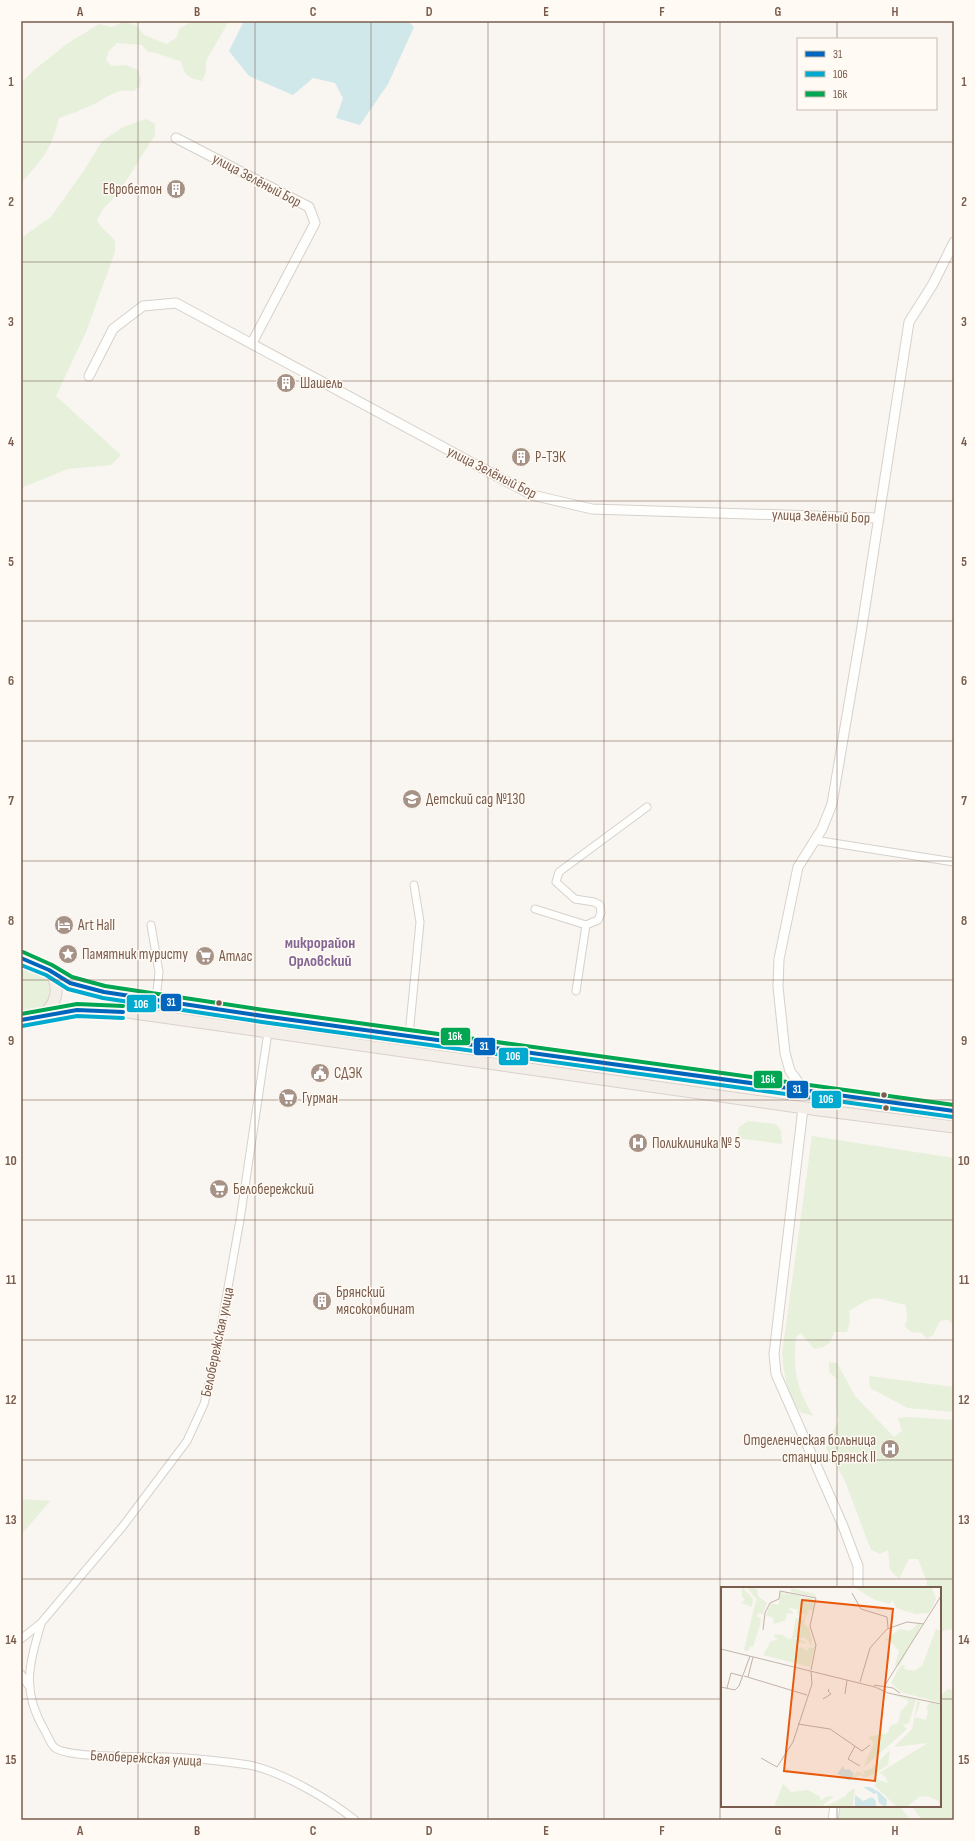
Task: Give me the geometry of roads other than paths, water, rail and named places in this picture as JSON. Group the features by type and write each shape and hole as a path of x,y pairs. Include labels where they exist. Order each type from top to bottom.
{"main road":[{"path":"21,958 49,970 70,983 82,987 156,1000 954,1111"},
{"path":"36,1018 51,1007 57,993 55,978 49,970"},
{"path":"21,1020 77,1010 98,1009 803,1108 954,1127"},
{"path":"803,1108 804,1090"}],"street":[{"name":"улица Зелёный Бор","path":"176,138 309,207 315,223 252,343"},
{"path":"804,1090 790,1070 785,1053 778,987 778,959 798,867 826,820 832,804 861,633 909,322 933,284 954,242"},
{"name":"улица Зелёный Бор","path":"89,376 112,329 143,306 176,303 532,495 592,509 878,518"},
{"path":"535,908 586,925 598,920 600,905 594,902 575,899 556,882 559,872 647,806"},
{"path":"814,840 954,862"},
{"path":"408,1035 420,922 414,885"},
{"path":"151,924 159,972 156,1000"},
{"path":"576,991 586,925"},
{"name":"Белобережская улица","path":"21,1639 41,1624 123,1526 187,1441 204,1404 216,1355 238,1235 268,1032"},
{"path":"803,1108 774,1354 776,1374 843,1526 858,1566 858,1587"},
{"name":"Белобережская улица","path":"41,1624 32,1655 28,1685 41,1725 54,1747 63,1752 89,1755 169,1757 249,1765 284,1778 335,1804 355,1820"},
{"path":"21,1674 28,1685"},
{"path":"833,1820 835,1807"}],"water":[{"path":"244,21 408,21 414,27 388,84 360,125 336,118 343,98 335,83 313,78 293,95 249,76 229,51"}],"place":[{"name":"Евробетон","path":"176,189"},
{"name":"Шашель","path":"286,383"},
{"name":"Р-ТЭК","path":"521,457"},
{"name":"Детский сад №130","path":"412,799"},
{"name":"Art Hall","path":"64,925"},
{"name":"Памятник туристу","path":"68,954"},
{"name":"Атлас","path":"205,956"},
{"name":"СДЭК","path":"320,1073"},
{"name":"Гурман","path":"288,1098"},
{"name":"Поликлиника № 5","path":"638,1143"},
{"name":"Белобережский","path":"219,1189"},
{"name":"Брянский мясокомбинат","path":"322,1301"},
{"name":"Отделенческая больница станции Брянск II","path":"890,1449"}],"district":[{"name":"микрорайон Орловский","path":"320,951"}]}
